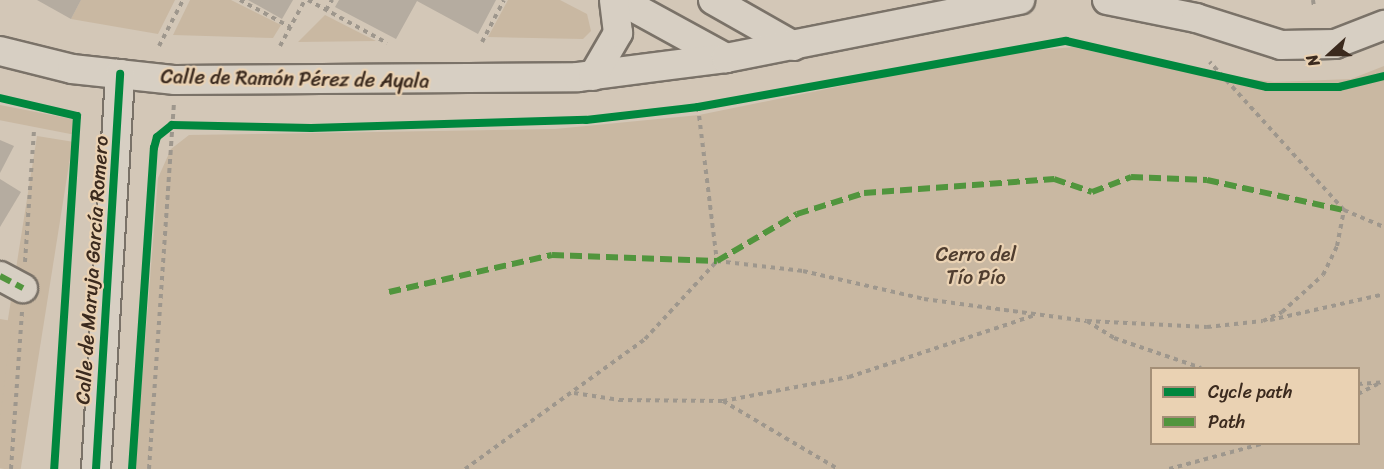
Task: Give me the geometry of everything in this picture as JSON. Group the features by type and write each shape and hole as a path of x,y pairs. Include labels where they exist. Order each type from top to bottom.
{"street":[{"path":"593,76 614,45 614,0"},
{"path":"620,0 726,58"},
{"path":"713,0 794,46"},
{"name":"Calle de Ramón Pérez de Ayala","path":"0,51 72,69 175,80 379,81 593,76 726,58 794,46 1020,0"},
{"path":"1107,0 1196,18 1281,45 1335,44 1384,25"},
{"name":"Calle de Maruja García Romero","path":"96,469 120,74"}],"path":[{"path":"159,46 183,0"},
{"path":"240,0 290,27"},
{"path":"280,46 306,0 387,44"},
{"path":"326,10 332,0"},
{"path":"482,42 504,0"},
{"path":"1313,0 1314,7"},
{"path":"1210,62 1344,210 1384,227"},
{"path":"1202,70 1239,80"},
{"path":"149,469 174,99"},
{"path":"687,108 710,105"},
{"path":"465,469 574,393 645,339 717,261 698,107"},
{"path":"162,130 172,125 183,125"},
{"path":"1263,321 1282,312 1323,275 1337,246 1344,210"},
{"path":"717,261 1036,315 1087,321 1207,327 1263,321 1384,294"},
{"path":"574,393 619,400 723,401 849,377 1036,315"},
{"path":"1087,321 1114,338 1195,367"},
{"path":"1360,393 1384,382"},
{"path":"1360,384 1378,384"},
{"path":"723,401 838,469"},
{"path":"1169,469 1257,445"}],"green space":[{"path":"81,0 175,0 158,34 71,19"},
{"path":"190,0 231,0 281,25 273,38 173,35"},
{"path":"508,0 560,0 587,14 591,31 583,39 488,37"},
{"path":"325,15 376,41 298,42"},
{"name":"Cerro del Tío Pío","path":"1073,47 1177,70 1274,82 1351,79 1384,66 1384,469 135,469 158,178 171,149 189,135 555,129 699,115 998,54"},
{"path":"0,105 75,120 72,134 0,120"},
{"path":"37,136 73,142 21,469 0,468 0,370"},
{"path":"0,319 12,321 0,419"}],"building":[{"path":"37,0 81,0 71,19"},
{"path":"248,0 293,0 282,19"},
{"path":"339,0 496,0 478,34 417,1 396,39 335,7"},
{"path":"0,140 14,146 0,173"},
{"path":"0,179 21,192 0,227"}],"marked path":[{"path":"389,292 552,255 717,261 797,214 864,193 1054,179 1092,192 1131,177 1207,180 1344,210"},
{"path":"0,276 23,288"}],"cycle path":[{"path":"132,469 154,148 157,137 172,125 311,128 586,120 698,107 1066,41 1267,87 1339,87 1384,76"},
{"path":"96,469 120,74"},
{"path":"0,98 77,116 54,469"}]}
